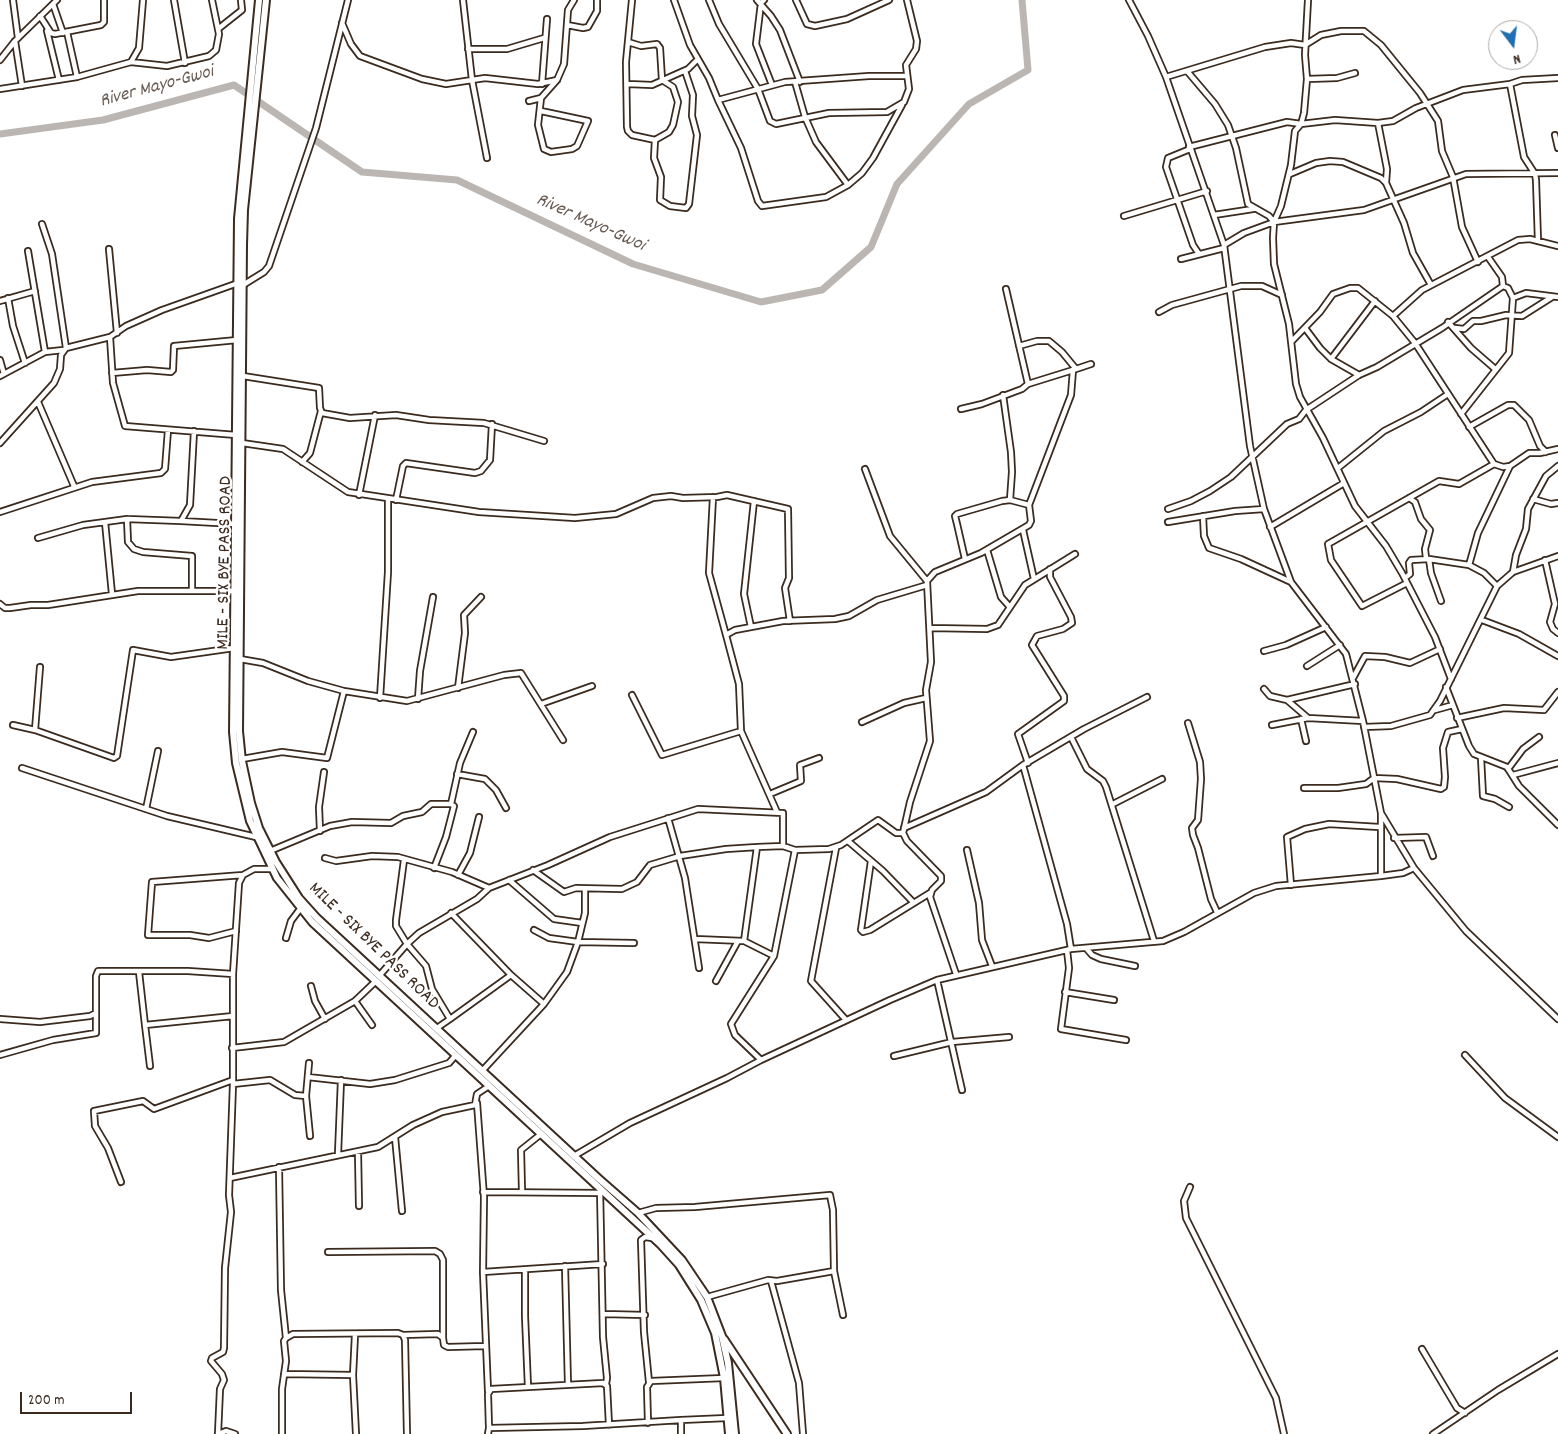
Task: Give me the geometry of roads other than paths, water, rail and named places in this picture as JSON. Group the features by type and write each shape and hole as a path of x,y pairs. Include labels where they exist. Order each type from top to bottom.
{"street":[{"path":"13,0 22,86"},
{"path":"40,16 50,33 65,33 103,24 104,0"},
{"path":"131,62 139,48 143,0"},
{"path":"174,0 186,62"},
{"path":"0,89 76,77 131,62 167,66 214,53 219,37 212,0"},
{"path":"218,29 242,10 241,0"},
{"path":"259,0 239,199 240,284 237,340 240,367 236,435 234,748 245,805 256,837 272,869 300,909 326,936 378,978 489,1086 502,1094 600,1191 654,1238 679,1265 701,1300 710,1320 724,1378 729,1434"},
{"name":"MILE - SIX BYE PASS ROAD","path":"266,0 244,210 240,284 240,367 243,376 239,731 242,759 251,803 270,851 291,887 308,908 378,978 437,1028 482,1071 502,1094 638,1213 673,1248 707,1297 722,1336 728,1363 735,1434"},
{"path":"0,360 2,375 45,352 65,349 110,337 126,326 162,310 240,284 264,272 269,266 313,137 348,0"},
{"path":"463,0 472,80 487,158"},
{"path":"529,101 541,98 557,80 564,64 568,10 574,0"},
{"path":"567,25 588,27 597,11 597,0"},
{"path":"632,0 628,42 628,132 632,135 655,140 668,132 673,125 678,102 673,87 662,80"},
{"path":"674,0 690,45 741,148 760,204 766,206 826,197 848,185 862,174 874,158 908,95 906,65 916,49 917,41 906,0"},
{"path":"709,0 719,24 758,89 773,123 829,113 887,112 904,102"},
{"path":"796,0 807,24 815,26 847,19 889,0"},
{"path":"1129,0 1148,36 1166,77 1224,246 1252,458 1264,509 1291,582 1306,605 1326,627 1346,654 1355,684 1381,813 1394,838 1414,868 1466,931 1558,1019"},
{"path":"1308,0 1305,45 1307,79 1301,124 1295,131 1290,174 1281,206 1274,222 1272,250 1292,341 1296,384 1306,410 1338,468 1355,506 1368,522 1405,578 1440,649 1451,679"},
{"path":"761,1 756,44 772,85"},
{"path":"761,1 780,30 797,82 805,117 816,142 848,185"},
{"path":"0,60 55,2 76,77"},
{"path":"542,84 547,18"},
{"path":"342,23 351,44 360,56 372,63 446,84 490,78 542,84 557,80"},
{"path":"46,26 60,80"},
{"path":"1166,77 1265,47 1291,44 1305,45 1320,35 1341,31 1364,31 1381,45 1428,104 1438,121 1442,152 1453,177 1462,226 1478,262"},
{"path":"468,49 507,50 544,38"},
{"path":"628,42 641,46 657,44 660,48 662,80"},
{"path":"628,84 645,86 662,80 685,71 698,59"},
{"path":"655,140 654,158 661,177 660,200 670,206 686,208 689,204 697,135 692,116 693,95 685,71"},
{"path":"1187,71 1216,104 1232,134 1248,204 1270,216 1274,222"},
{"path":"1307,79 1337,78 1355,73"},
{"path":"718,100 743,95 772,85 869,76 906,76"},
{"path":"1199,254 1192,245 1166,161 1172,156 1189,148 1232,134 1286,122 1301,124 1335,120 1378,124 1393,121 1463,90 1510,84 1522,80 1558,78"},
{"path":"1510,84 1524,157 1535,174 1538,241"},
{"path":"541,98 538,124 544,149 551,152 577,146 588,120 541,111"},
{"path":"1378,124 1387,169 1386,183"},
{"path":"1555,135 1558,148"},
{"path":"1290,174 1316,163 1330,161 1343,162 1376,175 1386,183 1413,253 1431,285"},
{"path":"1181,260 1224,246 1244,232 1274,222 1344,214 1394,200 1453,177 1479,172 1558,173"},
{"path":"1124,216 1206,191"},
{"path":"1214,215 1254,208"},
{"path":"0,443 58,378 65,349 52,254 42,224"},
{"path":"1393,316 1413,297 1431,285 1518,240 1523,238 1558,246"},
{"path":"108,248 117,333"},
{"path":"28,251 45,352"},
{"path":"1488,257 1502,277 1502,286"},
{"path":"1159,312 1230,288 1251,285 1273,290 1282,295"},
{"path":"1460,414 1494,368 1509,353 1513,298 1508,288 1502,286"},
{"path":"1168,509 1191,501 1232,477 1287,424 1298,419 1306,410 1359,375 1442,328 1502,286"},
{"path":"1292,341 1336,292 1355,287 1393,316 1415,343 1494,464 1503,467 1510,466 1529,453 1558,449"},
{"path":"1006,289 1028,384"},
{"path":"0,301 35,291"},
{"path":"1513,298 1526,293 1558,297"},
{"path":"1454,328 1464,329 1470,321 1526,314 1552,297"},
{"path":"8,298 13,326 25,363"},
{"path":"1331,359 1375,301"},
{"path":"1448,322 1471,348 1494,368"},
{"path":"1305,328 1331,359 1359,375"},
{"path":"110,337 112,373 124,425 236,435"},
{"path":"112,373 147,370 170,372 173,370 174,346 237,340"},
{"path":"726,635 735,630 751,627 790,621 849,616 878,600 927,583 935,572 986,550 1010,535 1023,530 1031,521 1029,505 1071,395 1074,370 1062,352 1049,341 1037,341 1019,346"},
{"path":"961,408 1003,396 1028,384 1090,364"},
{"path":"243,376 319,388 321,411 310,454 302,462"},
{"path":"1338,468 1384,431 1420,412 1448,394"},
{"path":"1003,396 1011,452 1010,500"},
{"path":"38,402 74,486"},
{"path":"1469,427 1508,405 1514,404 1529,420 1540,446 1546,452"},
{"path":"321,411 350,418 375,415 492,424 544,441"},
{"path":"359,495 375,415"},
{"path":"396,500 403,466 406,463 475,473 481,471 490,460 492,424"},
{"path":"0,512 74,486 103,480 161,473 165,469 168,430"},
{"path":"180,521 190,505 194,431"},
{"path":"242,443 283,449 348,492 479,512 575,518 616,514 653,498 727,495 788,509 789,578 785,588 790,621"},
{"path":"1407,583 1362,606 1331,560 1328,544 1440,481 1461,483 1471,475 1494,464"},
{"path":"1469,565 1478,533 1510,466"},
{"path":"1514,572 1514,563 1523,540 1528,509 1546,476 1558,466"},
{"path":"865,469 890,536 927,583 931,662 926,698 930,741 910,802 904,830 908,841 941,876 941,881 930,893 870,930 861,931 871,861"},
{"path":"1270,527 1344,483"},
{"path":"713,497 709,573 739,684 741,731 777,812"},
{"path":"1409,498 1419,508 1421,519 1430,530 1425,549 1430,573 1441,601"},
{"path":"380,698 388,572 388,499"},
{"path":"1533,499 1551,504 1558,503"},
{"path":"965,559 955,516 1010,500 1029,505"},
{"path":"751,627 744,594 744,579 754,501"},
{"path":"1168,522 1264,509"},
{"path":"1203,516 1204,536 1209,548 1241,559 1291,582"},
{"path":"38,538 83,525 127,519 235,524"},
{"path":"127,519 128,542 134,549 143,552 192,556 192,591"},
{"path":"105,522 112,594"},
{"path":"1023,530 1034,579"},
{"path":"986,550 1001,597 1009,606"},
{"path":"930,628 987,629 1002,622 1009,606 1025,585 1075,554"},
{"path":"1435,710 1482,620 1497,586 1514,572 1558,556"},
{"path":"1405,578 1410,574 1409,563 1411,560 1428,558 1469,565 1484,573 1497,586"},
{"path":"1546,560 1555,608 1550,622 1553,630 1558,633"},
{"path":"1050,569 1050,577 1071,617 1072,623 1063,629 1037,636 1032,645 1064,696 1064,701 1018,734 1066,924 1069,968 1061,1029 1126,1040"},
{"path":"1552,589 1558,597"},
{"path":"0,604 5,608 10,608 31,604 48,605 112,594 235,590"},
{"path":"418,699 420,671 433,597"},
{"path":"458,688 466,633 464,615 481,597"},
{"path":"1482,620 1520,634 1558,656"},
{"path":"1264,651 1293,642 1326,627"},
{"path":"1307,666 1340,645"},
{"path":"13,725 36,730 114,758 117,756 133,650 171,657 234,648"},
{"path":"1353,678 1365,656 1385,657 1410,663 1440,649"},
{"path":"240,659 263,663 308,681 344,691 407,701 504,675 520,673 563,740"},
{"path":"36,730 40,667"},
{"path":"1264,689 1270,696 1287,700 1355,684"},
{"path":"541,704 592,686"},
{"path":"1446,687 1469,746 1481,758 1498,762 1508,769 1519,786 1558,825"},
{"path":"242,759 282,752 327,758 344,691"},
{"path":"1457,718 1504,708 1541,711 1547,708 1558,692"},
{"path":"632,695 662,755 741,731"},
{"path":"533,870 564,892 576,888 628,888 637,882 650,864 680,856 726,849 757,847 783,846 795,850 836,848 878,820 896,833 986,792 1025,764 1071,737 1148,697"},
{"path":"862,722 904,703 926,698"},
{"path":"1287,700 1308,718"},
{"path":"1364,727 1391,726 1422,719 1435,710 1453,704"},
{"path":"1272,725 1308,718 1363,721"},
{"path":"1301,719 1306,741"},
{"path":"1188,723 1199,756 1201,779 1198,820 1192,828 1193,835 1211,899 1217,912"},
{"path":"1304,788 1338,788 1366,784 1374,778 1397,779 1441,789 1444,787 1446,778 1443,748 1448,732 1462,729"},
{"path":"434,868 454,806 451,804 457,774 473,732"},
{"path":"1071,737 1087,769 1103,780 1113,804 1154,942"},
{"path":"1508,769 1523,749 1539,737"},
{"path":"146,809 158,751"},
{"path":"770,794 801,781 800,765 819,758"},
{"path":"1481,758 1483,796 1495,799 1509,807"},
{"path":"1513,775 1528,773 1558,763"},
{"path":"22,768 146,809 256,837"},
{"path":"320,831 320,807 324,772"},
{"path":"457,774 485,779 496,790 506,808"},
{"path":"1113,804 1162,779"},
{"path":"270,851 320,831 352,822 391,823 403,816 422,812 431,804 451,804"},
{"path":"232,1048 262,1043 277,1044 308,1030 355,1001 419,933 451,912 477,899 489,888 589,845 668,818 704,809 784,813 783,846"},
{"path":"1381,813 1379,827 1381,876"},
{"path":"1552,818 1558,814"},
{"path":"458,875 470,853 479,817"},
{"path":"668,818 680,856 699,968"},
{"path":"1291,885 1287,837 1306,829 1329,824 1379,827"},
{"path":"1394,838 1426,837 1433,856"},
{"path":"848,841 913,902"},
{"path":"744,942 757,847"},
{"path":"836,848 811,982 846,1020"},
{"path":"761,1060 735,1035 731,1024 774,956 795,850"},
{"path":"967,850 979,903 982,940 992,966"},
{"path":"325,858 336,861 387,856 458,875 489,888"},
{"path":"404,860 396,926 407,944 426,966 432,989 450,1019"},
{"path":"574,1156 630,1124 761,1060 938,980 956,974 1069,950 1163,941 1184,932 1254,893 1276,886 1381,876 1403,873 1414,868"},
{"path":"236,931 209,938 190,935 148,935 152,882 243,875 254,869 272,869"},
{"path":"235,1434 226,1431 218,1434 220,1389 224,1380 222,1374 211,1361 212,1358 223,1352 224,1348 225,1268 231,1212 234,974 239,883 243,875"},
{"path":"509,880 554,919 582,923"},
{"path":"482,1071 544,1004 567,972 578,942 585,912 585,889"},
{"path":"930,893 956,974"},
{"path":"286,938 291,921 300,909"},
{"path":"451,912 511,975 544,1004"},
{"path":"534,930 549,938 578,942 634,943"},
{"path":"695,939 744,942 774,956"},
{"path":"716,981 738,941"},
{"path":"1086,948 1092,955 1101,959 1135,966"},
{"path":"0,1055 53,1040 96,1033 97,973 104,970 139,972 188,971 234,974"},
{"path":"139,972 150,1066"},
{"path":"437,1028 511,975"},
{"path":"938,980 962,1090"},
{"path":"311,986 315,1001 325,1019"},
{"path":"1065,992 1114,1000"},
{"path":"355,1001 372,1025"},
{"path":"0,1018 40,1022 90,1016 96,1013"},
{"path":"145,1025 233,1016"},
{"path":"894,1056 952,1042 1010,1037"},
{"path":"308,1077 370,1084 395,1080 449,1063 456,1055"},
{"path":"1465,1055 1505,1098 1558,1137"},
{"path":"309,1063 306,1096 310,1136"},
{"path":"121,1182 108,1148 95,1126 94,1111 143,1101 151,1109 154,1109 233,1082 270,1080 295,1095 306,1096"},
{"path":"338,1154 341,1080"},
{"path":"489,1086 477,1094 483,1192 483,1272 489,1431 727,1418"},
{"path":"230,1178 378,1147 442,1112 477,1103"},
{"path":"522,1191 521,1150 541,1134"},
{"path":"395,1137 402,1211"},
{"path":"358,1152 358,1206"},
{"path":"279,1167 281,1290 286,1338 282,1389 282,1434"},
{"path":"1190,1188 1184,1201 1186,1218 1276,1398 1284,1434"},
{"path":"483,1192 600,1191"},
{"path":"600,1191 608,1378 606,1384 610,1425"},
{"path":"638,1213 656,1208 695,1207 828,1194 831,1198 833,1210 834,1271 843,1315"},
{"path":"648,1423 649,1382 644,1332 645,1315 641,1240 644,1238 654,1238"},
{"path":"328,1252 435,1251 440,1254 443,1260 444,1344 448,1347 485,1346"},
{"path":"483,1272 603,1264"},
{"path":"565,1266 568,1385"},
{"path":"526,1270 525,1316 528,1387"},
{"path":"707,1297 771,1281 834,1271"},
{"path":"771,1281 798,1383 803,1434"},
{"path":"604,1314 645,1315"},
{"path":"710,1320 788,1434"},
{"path":"286,1338 293,1334 355,1335 398,1333 402,1335 438,1334 443,1338"},
{"path":"355,1335 353,1375 356,1434"},
{"path":"402,1335 405,1340 406,1434"},
{"path":"1422,1349 1457,1408 1465,1413"},
{"path":"1433,1434 1445,1424 1465,1413 1498,1390 1558,1354"},
{"path":"284,1374 353,1375"},
{"path":"649,1382 724,1378"},
{"path":"488,1391 528,1387 606,1384"},
{"path":"681,1420 681,1434"},
{"path":"569,1427 569,1434"},
{"path":"531,1428 531,1434"}],"waterway":[{"name":"River Mayo-Gwoi","path":"0,134 103,120 234,85 362,172 457,180 633,264 761,302 822,290 871,247 897,184 969,104 1028,70 1022,0"}]}
